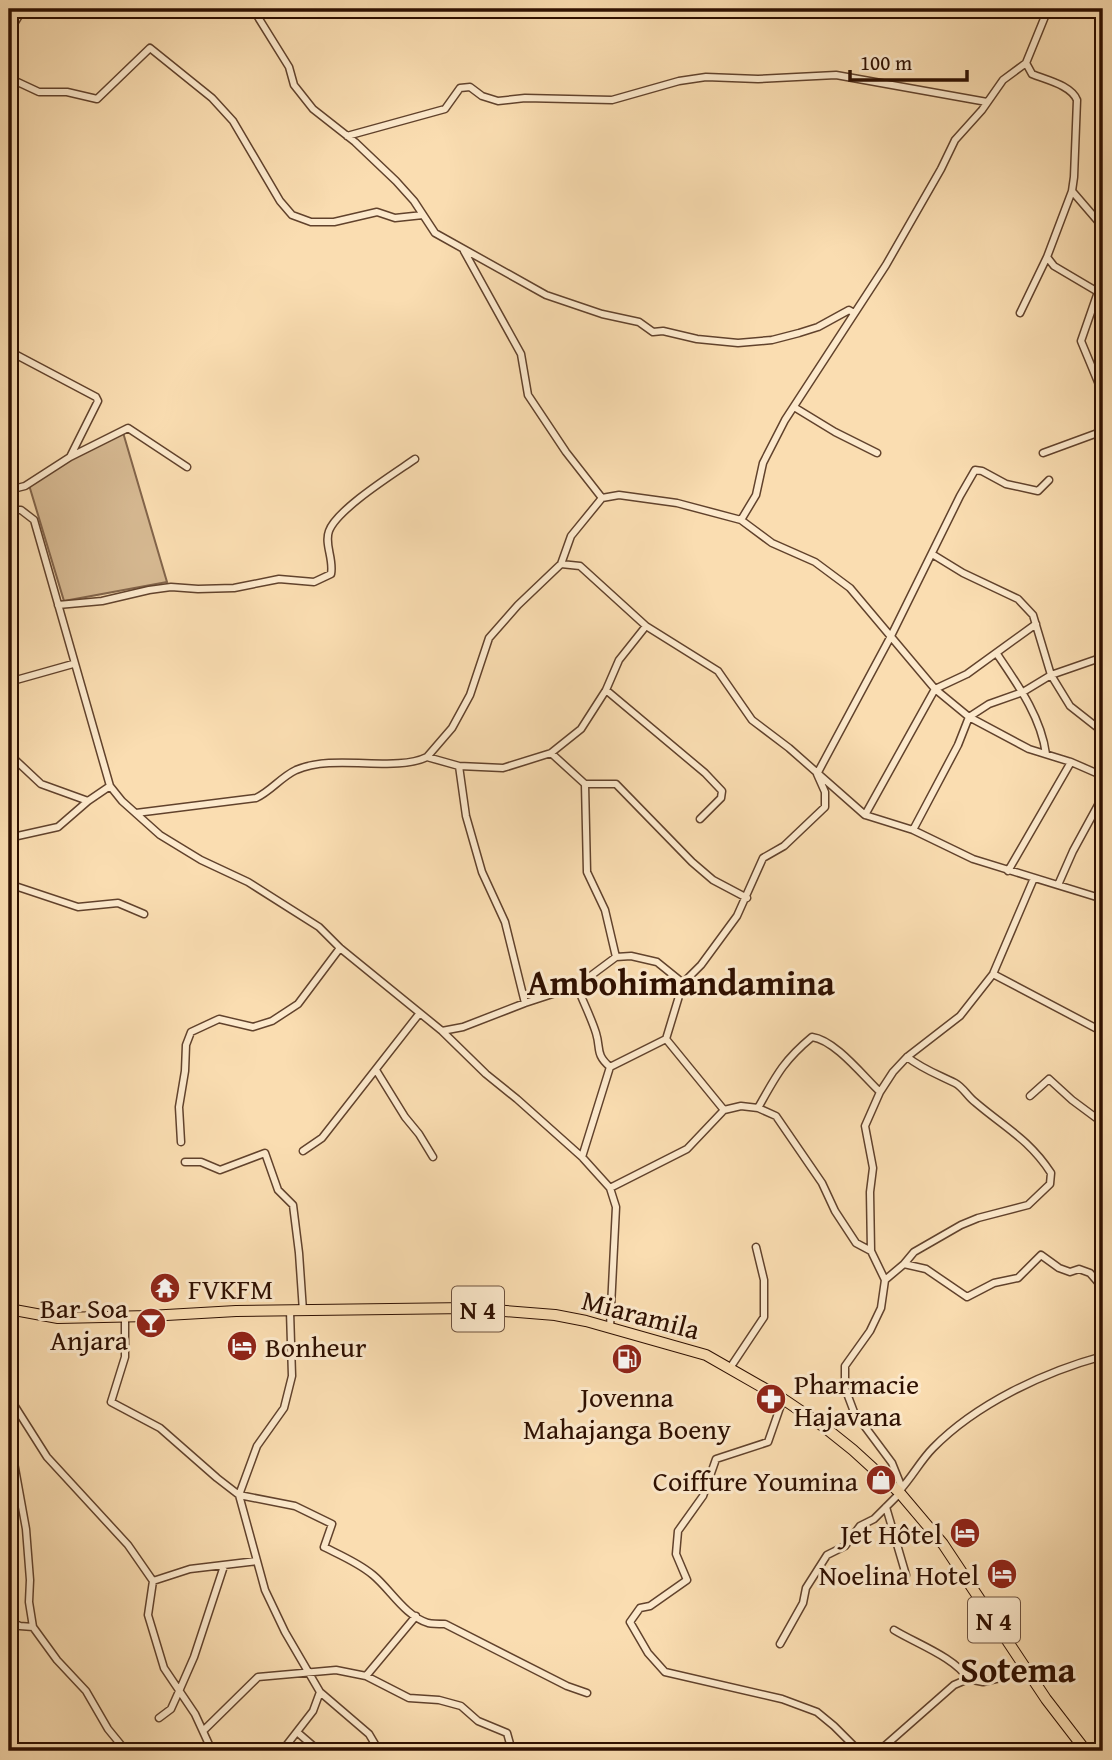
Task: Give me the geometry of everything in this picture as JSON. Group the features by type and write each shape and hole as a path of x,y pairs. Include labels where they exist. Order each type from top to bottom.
{"main road":[{"name":"Miaramila","path":"9,1309 58,1318 236,1311 468,1308 555,1315 610,1327 706,1355 783,1399 837,1436 900,1491 943,1544 1046,1699 1086,1751"}],"street":[{"path":"9,32 23,9"},
{"path":"253,9 289,67 294,85 313,108 396,181 435,233 546,295 602,314 639,322 653,332 663,331 697,340 738,343 772,340 818,327 849,310 854,313"},
{"path":"741,520 756,495 763,463 794,407 886,265 955,140 1003,80 1026,63 1048,9"},
{"path":"9,78 39,92 67,92 97,99 150,48 212,98 233,121 280,201 292,215 311,222 334,222 377,212 395,218 423,215"},
{"path":"1020,313 1047,257 1072,191 1077,100 1074,93 1032,74 1026,63"},
{"path":"347,136 445,109 460,88 470,87 482,96 498,101 524,98 612,100 679,81 706,77 758,79 836,75 987,102"},
{"path":"1072,191 1103,228"},
{"path":"463,249 521,354 528,395 566,452 602,498"},
{"path":"1047,257 1055,266 1098,292 1081,341 1103,394"},
{"path":"9,351 96,397 98,401 70,457"},
{"path":"794,407 877,453"},
{"path":"9,490 25,486 70,457 128,428 187,467"},
{"path":"1044,453 1103,431"},
{"path":"58,605 102,601 171,587 234,588 279,579 321,580 331,574 333,562 328,537 332,524 350,506 415,458"},
{"path":"817,774 975,470 1006,484 1038,491 1049,480"},
{"path":"136,813 256,798 269,792 296,770 317,765 362,761 414,763 427,757 452,727 470,695 489,638 561,565 571,536 602,498 619,495 677,503 741,520 772,542 815,562 850,588 935,690 969,718 1029,749 1071,762 1103,776"},
{"path":"9,510 21,510 33,520 110,786 160,835 248,883 319,927 340,948 442,1031 486,1074 517,1098 582,1157 610,1188 616,1207 610,1327"},
{"path":"932,554 963,573 1018,598 1033,615 1051,675 1070,706 1103,732"},
{"path":"561,565 580,566 646,626 718,671 752,720 789,748 865,815 913,830 973,859 1103,899"},
{"path":"865,815 935,690 967,674 1037,624"},
{"path":"427,757 458,766 503,768 551,753 581,729 606,690 619,660 646,626"},
{"path":"997,654 1023,692 1044,737 1046,754"},
{"path":"913,830 958,745 969,718 989,704 1023,692 1051,675 1103,657"},
{"path":"9,682 73,664"},
{"path":"606,690 705,773 722,791 721,798 700,819"},
{"path":"551,753 585,784 616,783 692,862 713,880 747,898"},
{"path":"9,754 41,784 88,801"},
{"path":"1008,871 1071,762"},
{"path":"458,766 466,816 482,872 505,922 525,1003"},
{"path":"582,1157 610,1067 666,1040 683,983 737,916 763,858 784,846 825,807 825,792 817,774"},
{"path":"585,784 587,872 605,910 616,957"},
{"path":"9,844 13,837 58,827 110,786"},
{"path":"1058,885 1103,796"},
{"path":"900,1491 892,1463 854,1412 845,1388 845,1366 870,1331 881,1308 884,1280 871,1251 870,1192 873,1168 864,1126 880,1092 907,1057 960,1016 993,974 1034,878"},
{"path":"9,884 78,907 118,903 144,915"},
{"path":"181,1142 179,1107 186,1045 191,1032 219,1018 253,1027 272,1021 298,1004 340,948"},
{"path":"442,1031 463,1027 577,986 616,957 631,956 657,962 683,983"},
{"path":"993,974 1103,1032"},
{"path":"577,986 597,1036 596,1046 601,1060 610,1067"},
{"path":"303,1151 322,1138 419,1014"},
{"path":"758,1108 786,1061 812,1037 821,1038 831,1045 880,1092"},
{"path":"666,1040 724,1110"},
{"path":"884,1280 914,1252 978,1217 1028,1205 1050,1184 1051,1173 1023,1137 970,1099 958,1084 923,1069 907,1057"},
{"path":"376,1070 433,1157"},
{"path":"1030,1096 1049,1079 1103,1123"},
{"path":"610,1188 687,1149 724,1110 741,1106 758,1108 776,1116 822,1183 835,1211 856,1243 871,1251"},
{"path":"185,1162 201,1161 220,1170 265,1153 278,1189 293,1205 303,1311"},
{"path":"730,1368 764,1317 764,1280 757,1247"},
{"path":"904,1264 926,1269 967,1297 994,1283 1018,1278 1041,1255 1059,1268 1070,1272 1079,1269 1090,1273 1103,1287"},
{"path":"290,1311 292,1376 284,1408 257,1446 239,1495 265,1590 285,1632 320,1692 369,1734 379,1751"},
{"path":"125,1317 125,1357 111,1402 159,1428 239,1495 295,1506 332,1524 324,1547 373,1575 389,1593 427,1623 445,1624 567,1686 587,1693"},
{"path":"780,1644 803,1603 806,1588 827,1555 845,1546 860,1526 874,1519 886,1507 933,1448 979,1409 1060,1371 1103,1356"},
{"path":"9,1397 47,1457 128,1545 153,1581 148,1615 164,1668 180,1689 212,1751"},
{"path":"783,1399 768,1442 716,1459 704,1496 678,1531 676,1554 687,1580 650,1606 640,1608 630,1622 648,1653 666,1672 782,1699 817,1712 859,1751"},
{"path":"9,1436 26,1529 29,1602 33,1627 57,1660 86,1691 107,1729 126,1751"},
{"path":"886,1507 906,1575"},
{"path":"153,1581 190,1569 257,1561"},
{"path":"159,1718 171,1709 194,1657 224,1566"},
{"path":"366,1676 416,1616"},
{"path":"9,1621 20,1626 33,1627"},
{"path":"894,1629 948,1661 964,1672 968,1679"},
{"path":"879,1751 954,1685 968,1679 984,1682 1000,1678 1024,1664"},
{"path":"204,1731 258,1677 336,1670 366,1676 409,1698 439,1700 461,1706 478,1721 507,1733 512,1751"},
{"path":"282,1751 313,1711 320,1692"},
{"path":"297,1732 319,1751"}],"shaded area":[{"path":"122,429 167,582 64,601 29,485"}],"place":[{"name":"FVKFM","path":"165,1288"},
{"name":"Bar Soa Anjara","path":"151,1323"},
{"name":"Bonheur","path":"242,1346"},
{"name":"Jovenna Mahajanga Boeny","path":"627,1359"},
{"name":"Pharmacie Hajavana","path":"771,1399"},
{"name":"Coiffure Youmina","path":"881,1480"},
{"name":"Jet Hôtel","path":"965,1533"},
{"name":"Noelina Hotel","path":"1002,1574"}],"district":[{"name":"Ambohimandamina","path":"681,982"},
{"name":"Sotema","path":"1018,1669"}]}
